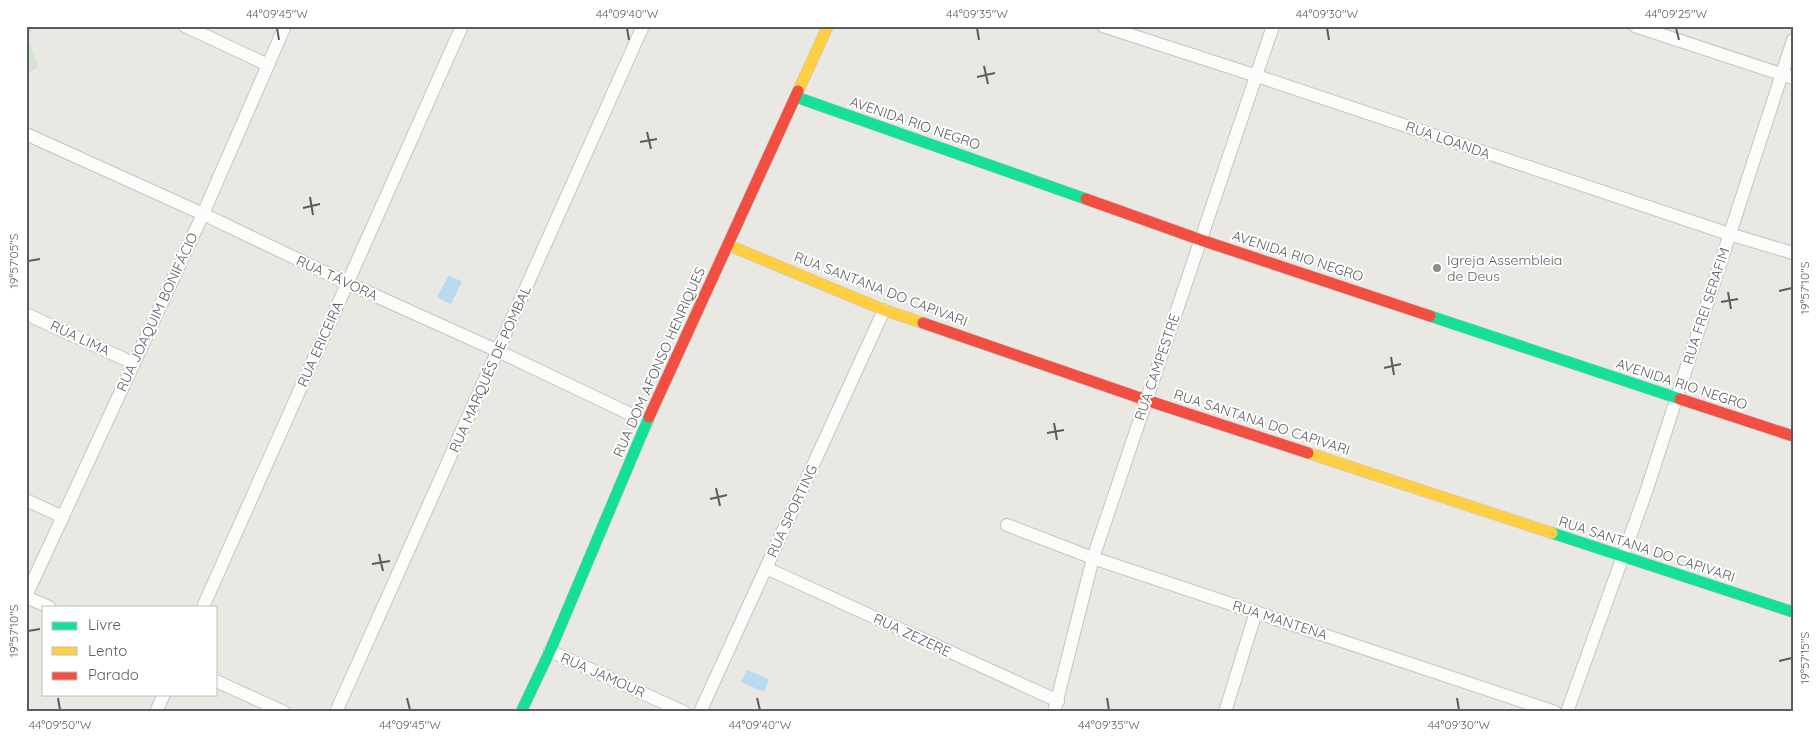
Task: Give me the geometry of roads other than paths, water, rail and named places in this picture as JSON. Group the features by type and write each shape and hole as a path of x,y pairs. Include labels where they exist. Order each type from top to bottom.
{"street":[{"path":"185,26 268,64"},
{"name":"RUA JOAQUIM BONIFÁCIO","path":"26,596 202,214 285,26"},
{"name":"RUA ERICEIRA","path":"203,606 462,26"},
{"name":"RUA MARQUÊS DE POMBAL","path":"336,712 643,26"},
{"name":"RUA DOM AFONSO HENRIQUES","path":"521,712 550,651 647,422 828,26"},
{"name":"RUA LOANDA","path":"1103,26 1793,254"},
{"name":"RUA CAMPESTRE","path":"1056,707 1092,558 1273,26"},
{"path":"1635,26 1787,76"},
{"name":"RUA FREI SERAFIM","path":"1567,712 1624,557 1729,234 1787,76 1793,40"},
{"name":"AVENIDA RIO NEGRO","path":"796,97 1201,240 1793,436"},
{"name":"RUA TÁVORA","path":"26,134 202,214 347,283 498,350 647,422"},
{"name":"RUA SANTANA DO CAPIVARI","path":"728,245 884,310 1146,400 1793,612"},
{"name":"RUA SPORTING","path":"700,712 884,310"},
{"name":"RUA LIMA","path":"26,314 133,363"},
{"path":"26,500 63,517"},
{"name":"RUA MANTENA","path":"1006,525 1092,558 1555,712"},
{"name":"RUA ZEZERE","path":"766,568 1056,707"},
{"path":"26,596 47,606"},
{"path":"1225,712 1256,612"},
{"name":"RUA JAMOUR","path":"550,651 684,712"},
{"path":"218,682 284,712"},
{"path":"156,712 163,696"}],"water":[{"path":"449,275 462,282 451,304 437,297"},
{"path":"747,670 769,679 764,692 741,682"}],"place":[{"name":"Igreja Assembleia de Deus","path":"1437,268"}]}
